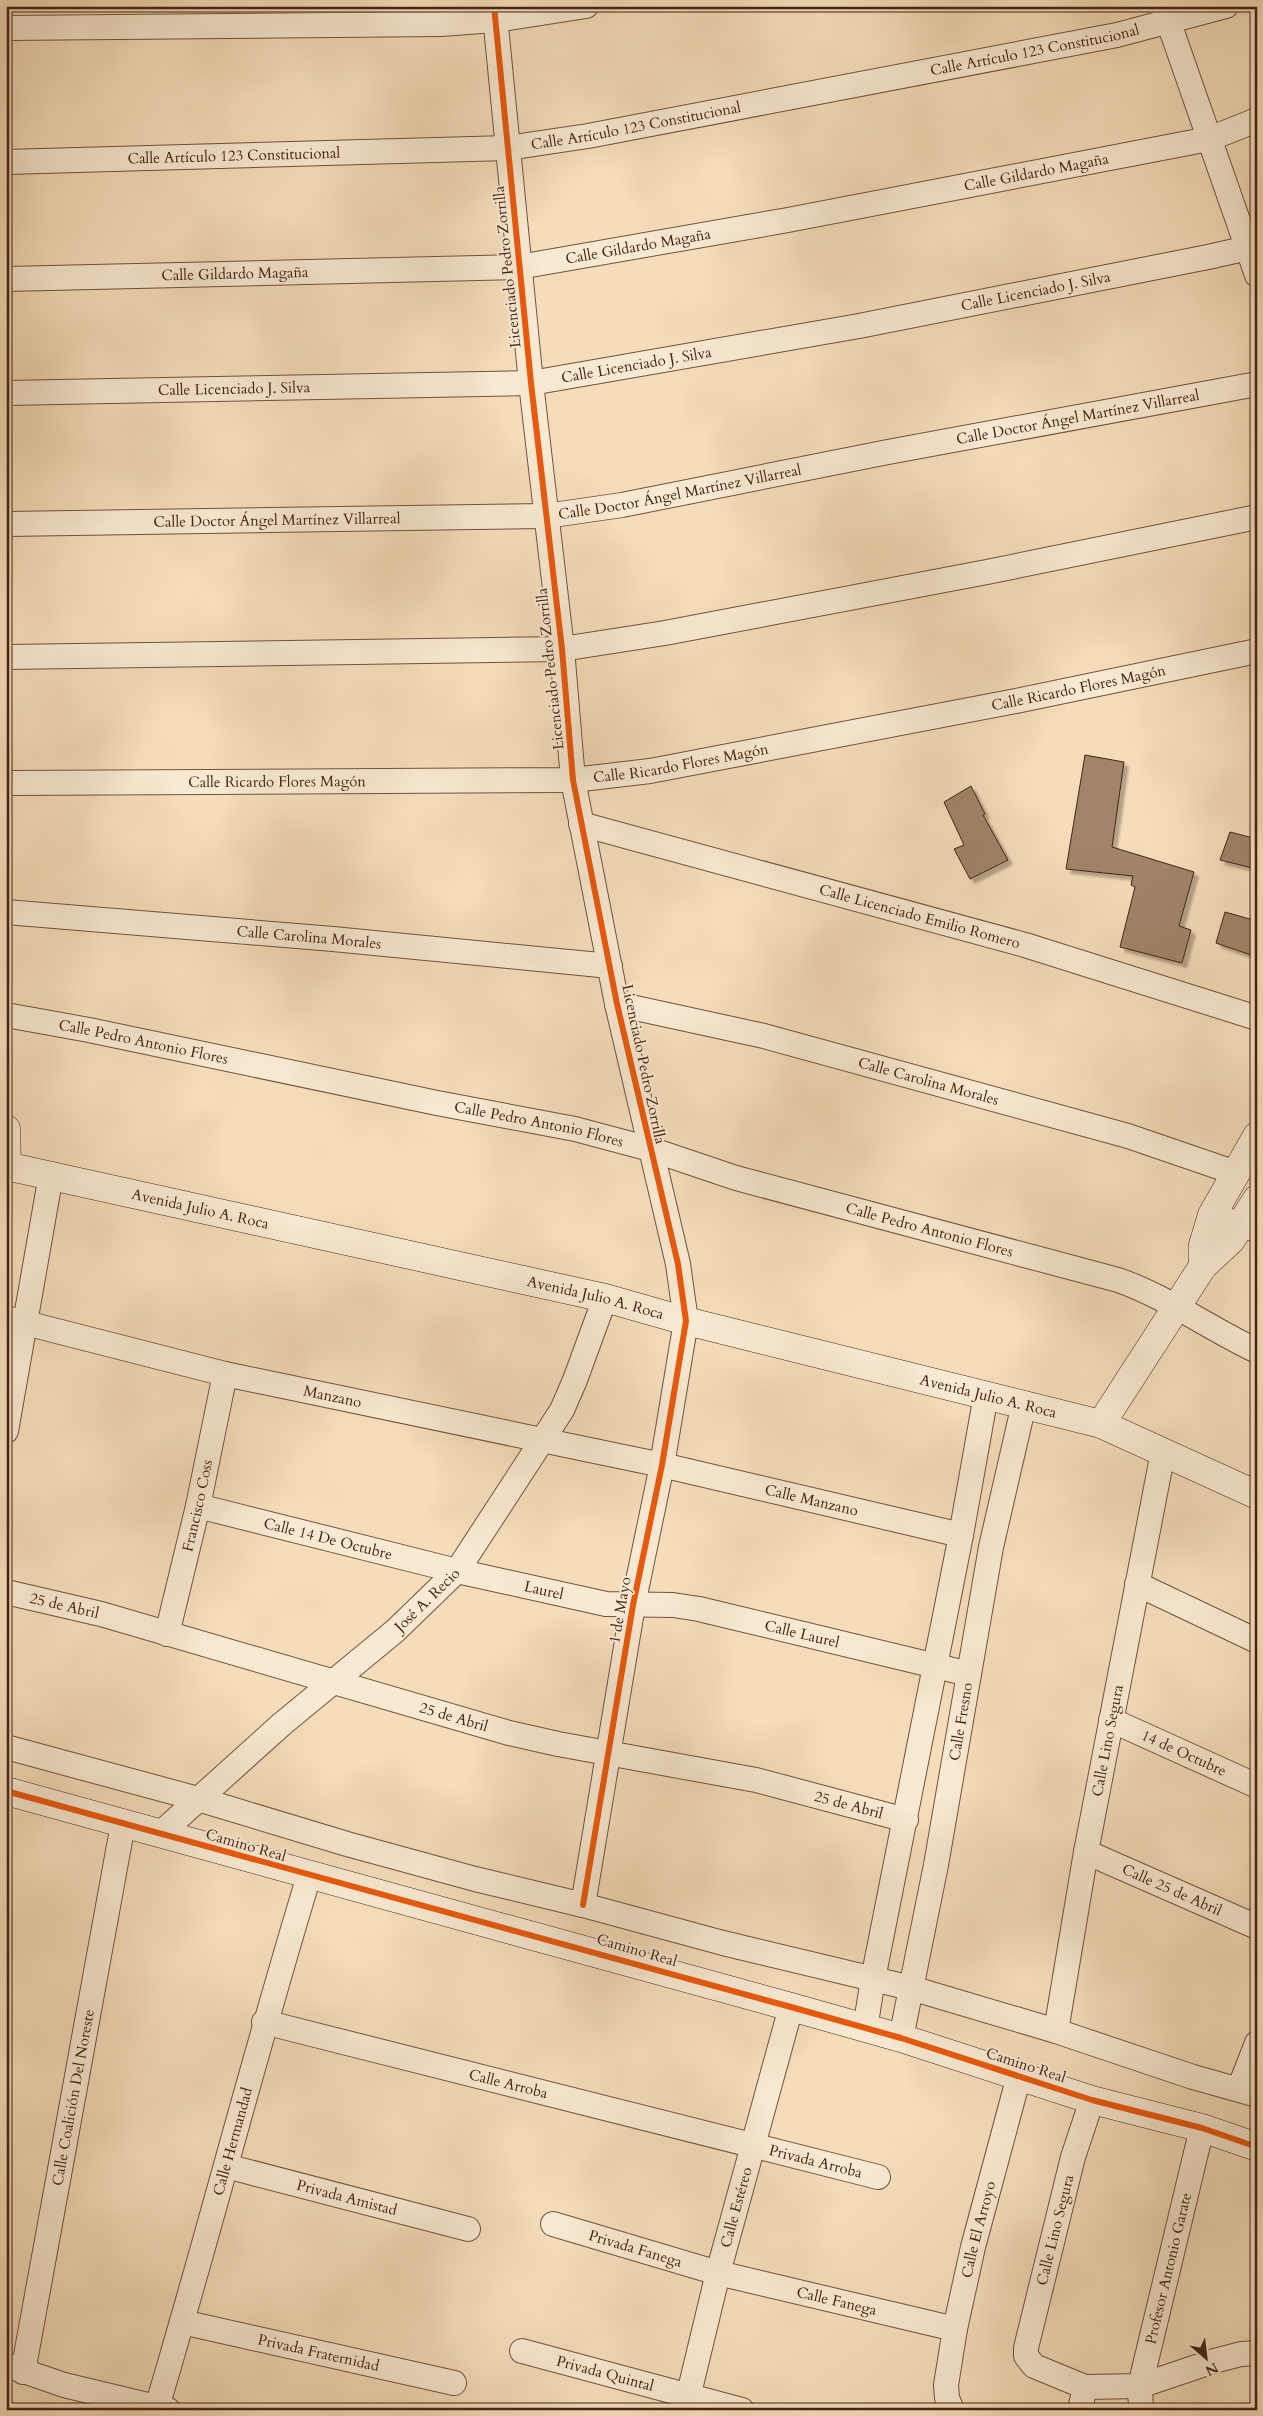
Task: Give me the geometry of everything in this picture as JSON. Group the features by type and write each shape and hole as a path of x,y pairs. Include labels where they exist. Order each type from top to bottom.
{"street":[{"path":"6,28 441,24 495,13 586,6"},
{"name":"Calle Artículo 123 Constitucional","path":"6,162 508,148 627,128 1117,35 1166,15 1226,6"},
{"name":"Licenciado Pedro Zorrilla","path":"495,13 519,267 562,649 574,780 617,1004 678,1264 686,1321"},
{"path":"1166,15 1209,139 1252,248 1257,275"},
{"name":"Calle Gildardo Magaña","path":"6,279 519,267 603,254 788,220 1209,139 1257,120"},
{"name":"Calle Licenciado J. Silva","path":"6,393 531,383 859,326 1252,248"},
{"name":"Calle Doctor Ángel Martínez Villarreal","path":"6,524 546,516 622,505 888,452 1257,384"},
{"path":"6,657 562,649 665,633 1257,517"},
{"name":"Calle Ricardo Flores Magón","path":"6,783 574,780 669,767 1016,701 1257,651"},
{"name":"Calle Licenciado Emilio Romero","path":"581,824 1025,945 1257,1018"},
{"name":"Calle Carolina Morales","path":"6,912 333,939 610,966"},
{"name":"Calle Carolina Morales","path":"617,1004 764,1036 1128,1136 1236,1173"},
{"name":"Calle Pedro Antonio Flores","path":"6,1015 89,1030 437,1103 576,1128 650,1149 736,1178 1118,1280 1147,1290 1213,1330 1257,1351"},
{"path":"6,1129 7,1166"},
{"path":"1203,1266 1203,1246 1212,1215 1257,1136"},
{"name":"Avenida Julio A. Roca","path":"7,1166 605,1298 686,1321 1101,1424 1257,1495"},
{"path":"6,1431 15,1320 51,1175"},
{"path":"1101,1424 1203,1266 1231,1240 1249,1227 1257,1198"},
{"path":"1212,1215 1249,1227"},
{"name":"José A. Recio","path":"161,1833 282,1724 395,1631 457,1571 562,1410 605,1298"},
{"name":"Manzano","path":"15,1320 225,1374 662,1465"},
{"name":"1 de Mayo","path":"583,1905 633,1605 662,1465 686,1321"},
{"name":"Francisco Coss","path":"167,1634 198,1506 225,1374"},
{"path":"865,2029 873,1978 962,1535 986,1395"},
{"name":"Calle Fresno","path":"901,2038 936,1865 991,1547 1024,1404"},
{"name":"Calle Lino Segura","path":"1056,2031 1086,1852 1163,1452"},
{"name":"Calle Manzano","path":"662,1465 962,1535"},
{"name":"Calle 14 De Octubre","path":"198,1506 457,1571"},
{"name":"Laurel","path":"457,1571 606,1604 633,1605"},
{"path":"1137,1584 1257,1641"},
{"name":"25 de Abril","path":"6,1592 101,1614 509,1733 609,1753 681,1764 756,1780 906,1820"},
{"name":"Calle Laurel","path":"633,1605 673,1605 699,1609 969,1674"},
{"name":"14 de Octubre","path":"1111,1720 1257,1786"},
{"name":"Camino Real","path":"6,1747 198,1799 400,1859 583,1905 723,1943 911,1988 1056,2031 1193,2077 1248,2092"},
{"name":"Camino Real","path":"6,1791 309,1876 580,1947 901,2038 1092,2100 1202,2128 1257,2147"},
{"name":"Calle Coalición Del Noreste","path":"15,2369 123,1824"},
{"name":"Calle 25 de Abril","path":"1086,1852 1257,1927"},
{"name":"Calle Hermandad","path":"163,2408 182,2322 264,2022 309,1876"},
{"name":"Calle Estéreo","path":"687,2402 718,2273 791,2007"},
{"name":"Calle Arroba","path":"264,2022 754,2144"},
{"path":"1248,2092 1257,2043"},
{"name":"Calle El Arroyo","path":"952,2410 947,2398 946,2385 955,2329 973,2247 1020,2076"},
{"name":"Calle Lino Segura","path":"1085,2387 1034,2366 1029,2362 1026,2348 1073,2157 1092,2100"},
{"name":"Profesor Antonio Garate","path":"1141,2410 1140,2386 1202,2128"},
{"name":"Privada Arroba","path":"754,2144 878,2177"},
{"name":"Privada Amistad","path":"226,2166 468,2229"},
{"name":"Privada Fanega","path":"553,2224 718,2273"},
{"name":"Calle Fanega","path":"718,2273 955,2329"},
{"name":"Privada Fraternidad","path":"182,2322 454,2383"},
{"name":"Privada Quintal","path":"522,2351 687,2402 742,2410"},
{"path":"1080,2410 1085,2387 1140,2386 1214,2361 1241,2354 1257,2353"},
{"path":"15,2369 64,2384 163,2408"}],"building":[{"path":"1085,755 1124,762 1112,847 1194,872 1179,926 1191,930 1182,963 1120,947 1135,887 1131,885 1133,876 1066,869"},
{"path":"971,786 985,814 983,815 1008,860 970,879 954,849 964,845 944,802"},
{"path":"1230,832 1257,839 1257,869 1220,860"},
{"path":"1225,912 1257,921 1257,957 1216,943"}],"cycle path":[{"path":"494,6 531,383 562,649 573,780 617,1004 678,1264 686,1321 662,1465 633,1605 583,1905"},
{"path":"6,1791 901,2038 1092,2100 1202,2128 1257,2147"}]}
